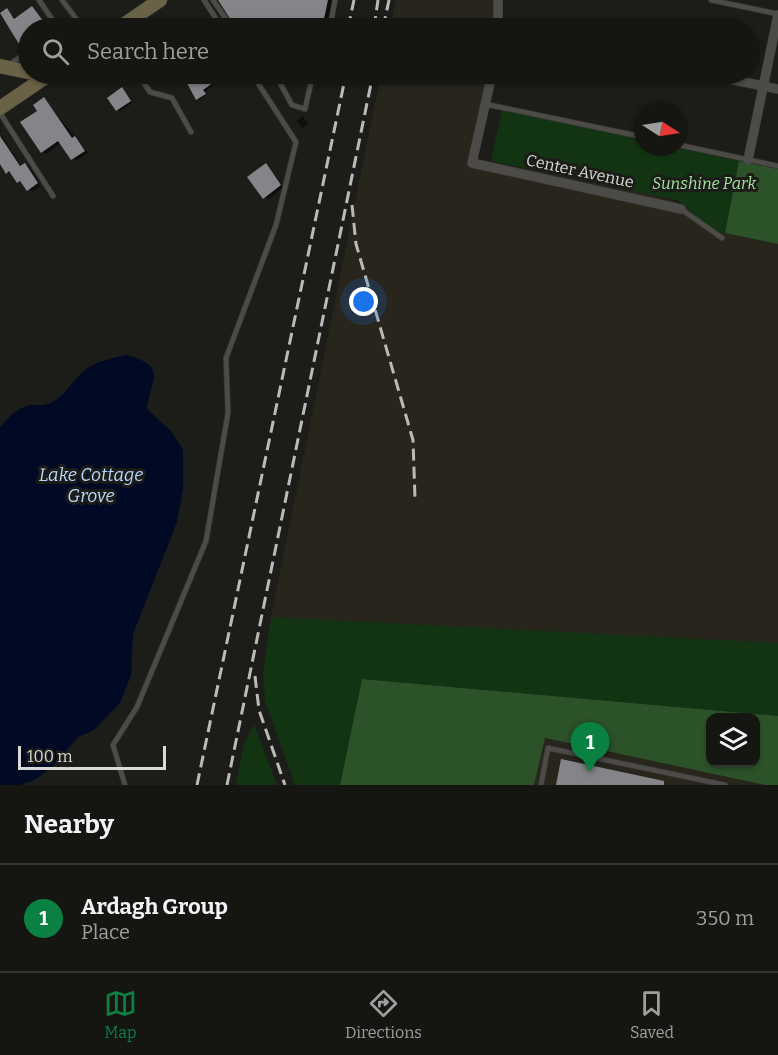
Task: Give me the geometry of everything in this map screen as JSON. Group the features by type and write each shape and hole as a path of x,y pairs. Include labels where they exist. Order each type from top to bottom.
{"street":[{"path":"134,18 160,0"},
{"path":"498,0 498,18"},
{"path":"748,160 778,15"},
{"path":"3,66 18,70"},
{"path":"0,110 32,84"},
{"path":"485,104 490,84"},
{"path":"753,84 778,89"},
{"name":"Center Avenue","path":"485,104 472,163 681,209"}],"lane":[{"path":"39,0 51,18"},
{"path":"62,0 76,18"},
{"path":"204,0 216,18"},
{"path":"213,0 225,18"},
{"path":"332,18 335,0"},
{"path":"711,0 778,15"},
{"path":"3,66 18,57"},
{"path":"145,84 150,92 172,98 191,132"},
{"path":"125,785 113,745 137,707 206,541 228,413 226,358 276,225 296,142 258,84"},
{"path":"281,84 292,105 305,109 311,84"},
{"path":"485,104 634,135"},
{"path":"0,110 53,196"},
{"path":"688,147 778,166"},
{"path":"681,209 722,238"},
{"path":"541,785 548,748 725,785"}],"shaded area":[{"path":"396,0 495,0 494,18 392,18"},
{"path":"379,84 485,84 470,157 662,196 688,208 706,229 778,244 778,643 271,617"},
{"path":"544,738 765,785 534,785"}],"green space":[{"name":"Sunshine Park","path":"502,110 634,138 634,156 688,156 688,150 739,161 725,233 706,229 688,208 677,200 491,161"},
{"path":"739,161 778,169 778,244 725,233"},
{"path":"271,617 778,643 778,716 362,679 340,785 295,785 265,701 263,672"},
{"path":"362,679 744,713 706,713 706,767 760,767 760,714 778,716 778,785 765,785 545,738 534,785 340,785"},
{"path":"254,724 277,785 236,785 244,743"}],"water":[{"name":"Lake Cottage Grove","path":"127,355 148,364 153,369 153,382 147,409 172,432 183,450 183,489 177,522 133,634 131,675 120,703 94,730 78,737 54,765 36,779 21,785 0,785 0,428 10,416 23,407 46,405 56,400 80,375 94,365 104,360"}],"building":[{"path":"218,0 328,0 324,18 230,18"},
{"path":"32,6 41,18 18,18 18,42 0,13 7,8 14,19"},
{"path":"187,84 212,84 203,90 206,94 196,100"},
{"path":"122,87 131,101 116,111 107,98"},
{"path":"44,97 72,138 75,136 85,151 71,160 58,141 41,153 20,122 37,111 33,105"},
{"path":"0,136 20,166 25,163 38,183 27,191 20,181 17,183 9,171 6,174 0,164"},
{"path":"266,163 281,185 263,199 247,177"},
{"path":"561,759 664,781 664,785 556,785"}],"railway":[{"path":"350,18 354,0"},
{"path":"375,18 378,0"},
{"path":"385,18 389,0"},
{"path":"197,785 344,84"},
{"path":"227,785 371,84"},
{"path":"352,205 356,244 413,440 415,499"},
{"path":"255,676 259,710 285,785"}],"place":[{"name":"Ardagh Group","path":"590,772"}]}
